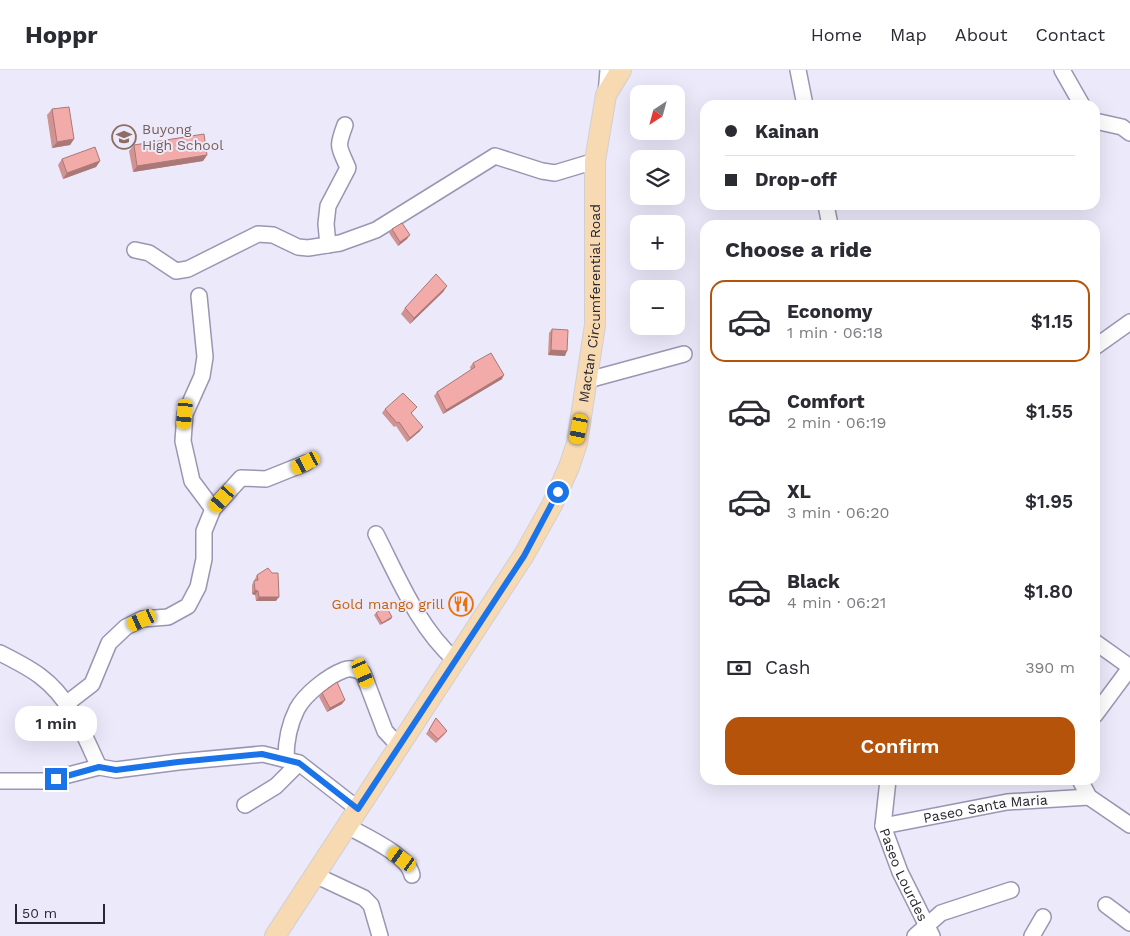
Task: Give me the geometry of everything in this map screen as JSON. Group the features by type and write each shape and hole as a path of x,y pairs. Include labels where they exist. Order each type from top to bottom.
{"main road":[{"name":"Mactan Circumferential Road","path":"275,936 524,556 552,505 569,467 576,443 588,380 595,324 595,161 606,95 621,70"}],"street":[{"path":"606,95 608,70"},
{"path":"798,70 804,100"},
{"path":"1062,70 1079,100"},
{"path":"1100,122 1122,127 1130,133"},
{"path":"328,245 326,224 328,206 348,168 339,151 340,139 345,125"},
{"path":"134,250 149,253 176,271 188,269 258,234 273,235 298,247 308,248 340,243 376,230 495,156 542,171 555,173 595,161"},
{"path":"199,296 205,357 202,376 185,414 183,441 192,481 213,509"},
{"path":"1100,343 1130,322"},
{"path":"588,380 684,354"},
{"path":"66,704 92,684 109,643 126,627 142,620 168,617 188,606 198,587 204,559 204,532 213,509 241,478 266,479 306,463"},
{"path":"376,534 406,594 438,645 455,660"},
{"path":"1100,646 1130,668 1100,708"},
{"path":"0,653 42,677 66,704 79,723 99,767"},
{"path":"293,761 286,739 297,709 305,698 345,669 354,668 363,673 386,730 399,746"},
{"path":"0,781 46,781 99,767 116,770 262,754 293,761 358,809"},
{"path":"244,805 276,786 293,761"},
{"name":"Paseo Lourdes","path":"887,785 883,826 900,872 929,930"},
{"path":"1083,785 1089,797 1130,825"},
{"name":"Paseo Santa Maria","path":"883,826 1007,802 1089,797"},
{"path":"347,826 402,859 410,867 412,875"},
{"path":"315,876 364,898 371,905 380,936"},
{"path":"915,936 929,930 941,913 1011,890"},
{"path":"1106,905 1130,923"},
{"path":"1032,936 1043,916"}],"building":[{"path":"69,107 74,139 57,142 52,109"},
{"path":"204,134 207,155 137,166 134,145"},
{"path":"95,147 100,161 67,173 62,159"},
{"path":"402,223 410,235 400,242 392,229"},
{"path":"436,274 447,286 414,318 405,308"},
{"path":"552,329 568,330 567,351 551,350"},
{"path":"491,353 504,375 446,410 437,392 475,367 473,363"},
{"path":"403,393 417,407 411,413 423,427 410,438 399,422 397,423 385,409"},
{"path":"268,568 272,573 278,573 279,597 259,597 258,591 255,590 254,581 258,580 257,575"},
{"path":"386,606 392,617 382,623 376,613"},
{"path":"337,682 345,700 330,708 322,693"},
{"path":"436,718 447,731 438,739 429,730"}],"place":[{"name":"Buyong High School","path":"124,137"},
{"name":"Gold mango grill","path":"461,604"}],"route":[{"path":"56,779 99,767 116,770 262,754 286,758 299,763 317,775 358,809 524,556 558,492"}]}
